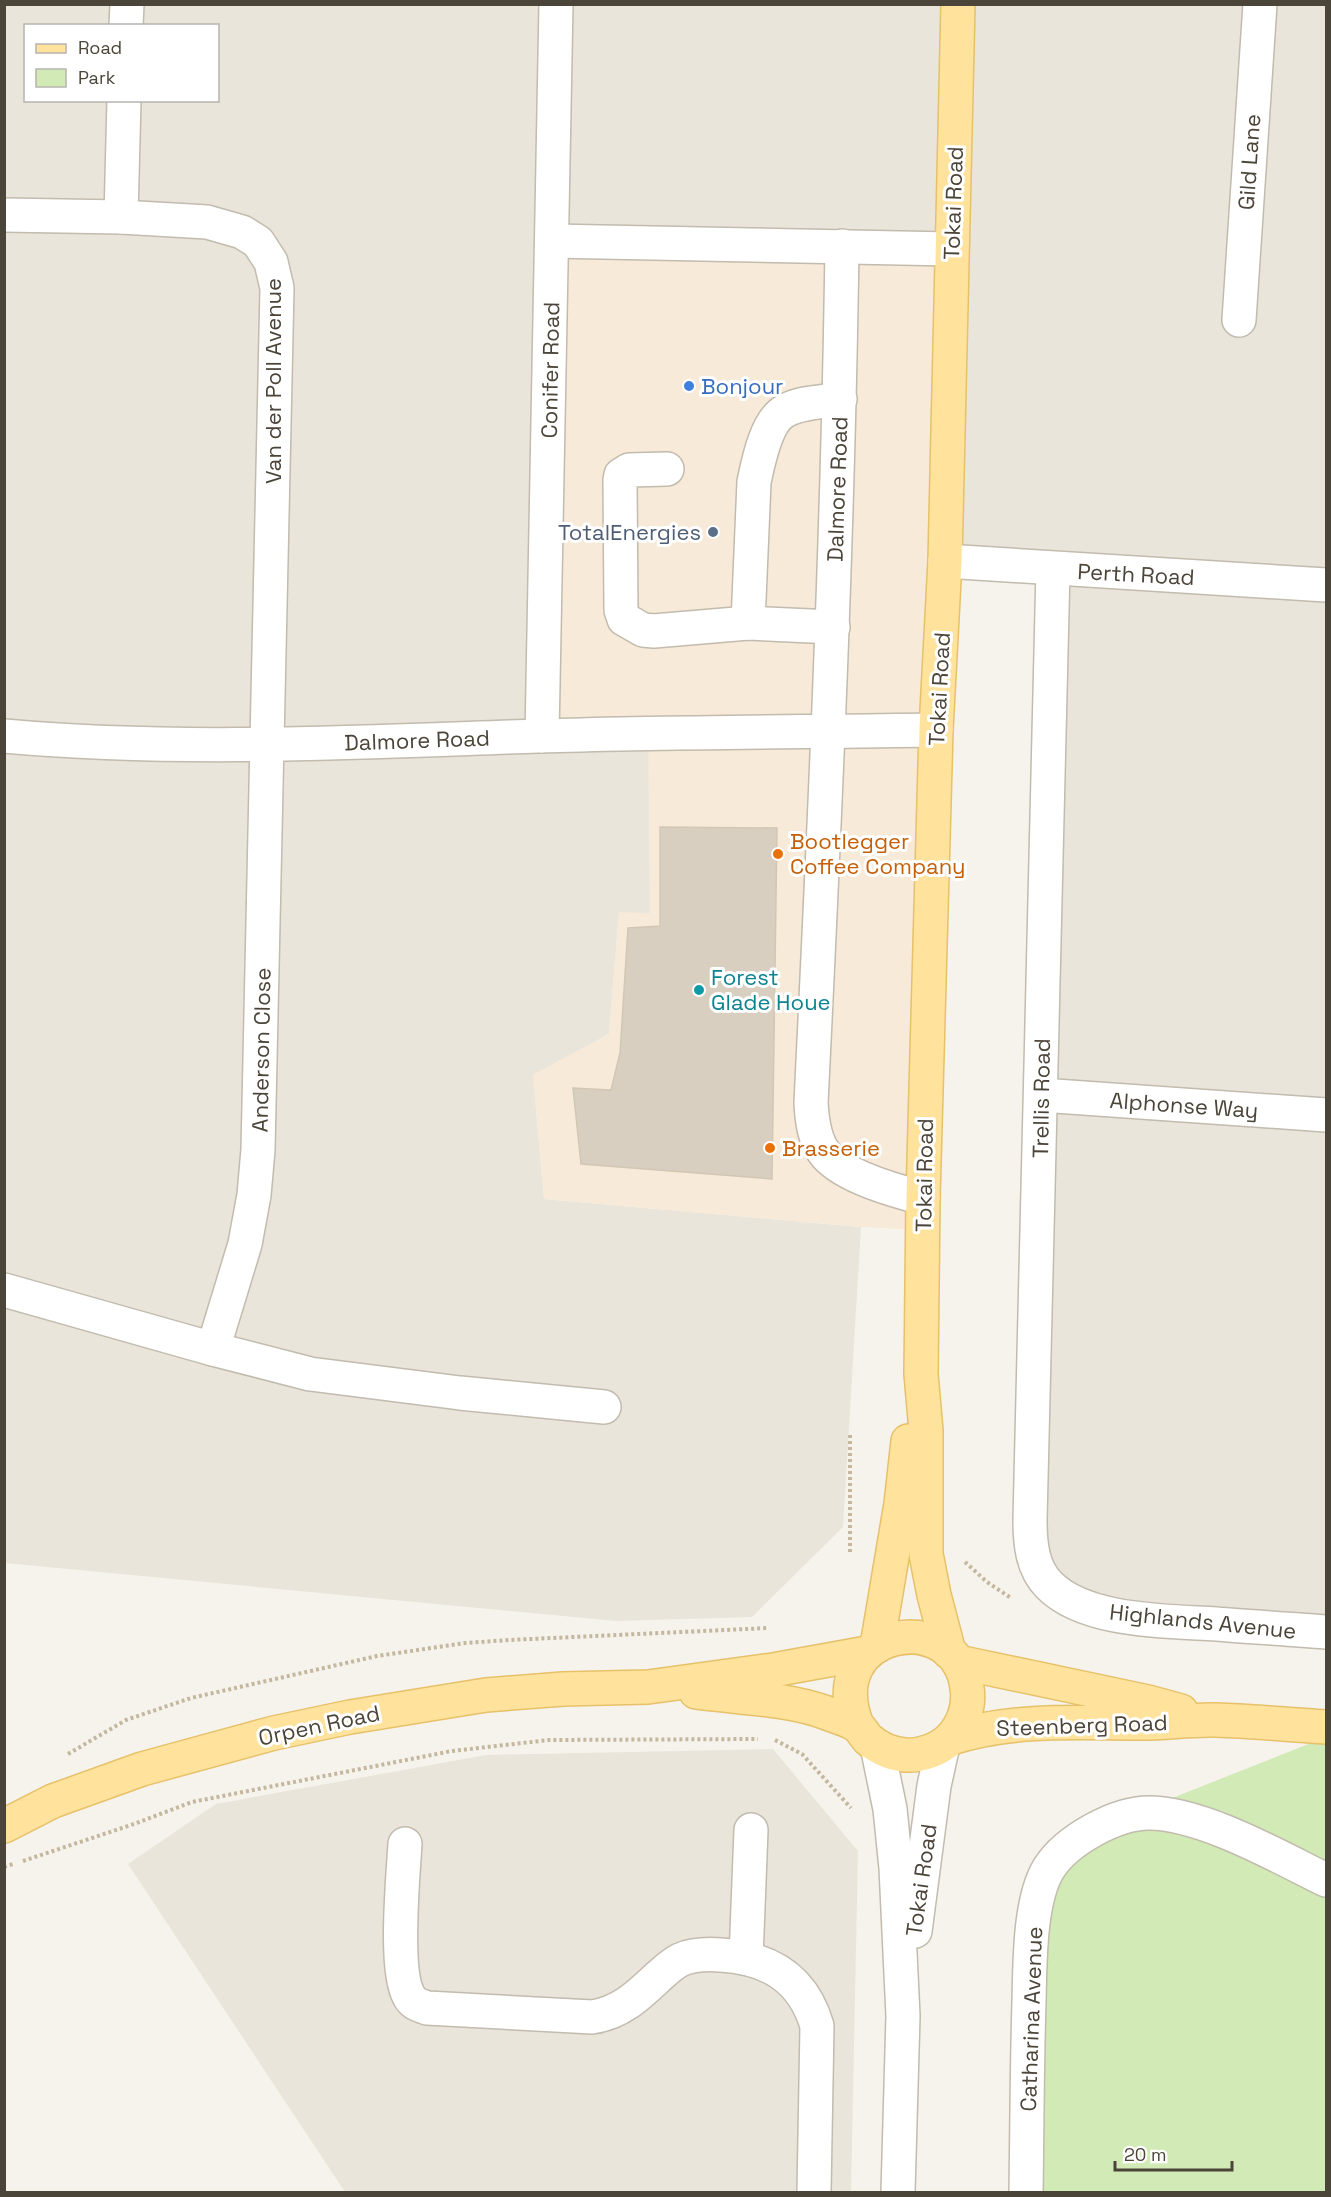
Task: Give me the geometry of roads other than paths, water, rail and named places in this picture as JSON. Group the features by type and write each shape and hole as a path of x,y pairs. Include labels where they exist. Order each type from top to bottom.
{"main road":[{"name":"Tokai Road","path":"953,1657 934,1595 926,1554 926,1431 921,1374 923,1198 936,730 945,561 957,4"},
{"name":"Tokai Road","path":"872,1649 901,1504 910,1428 921,1374"},
{"path":"897,1637 919,1637 940,1645 953,1657 964,1672 968,1695 964,1718 947,1741 925,1753 905,1755 867,1736 852,1713 850,1687 856,1669 872,1649 897,1637"},
{"name":"Orpen Road","path":"4,1826 52,1801 142,1769 274,1733 361,1714 486,1695 563,1689 648,1687 773,1670 872,1649"},
{"name":"Steenberg Road","path":"953,1657 1148,1702 1215,1720"},
{"name":"Orpen Road","path":"648,1687 806,1707 867,1736"},
{"name":"Steenberg Road","path":"947,1741 976,1730 1026,1723 1145,1723 1215,1720 1326,1727"}],"street":[{"path":"126,24 127,4"},
{"name":"Conifer Road","path":"542,736 556,4"},
{"name":"Gild Lane","path":"1239,320 1260,4"},
{"path":"121,218 124,102"},
{"name":"Van der Poll Avenue","path":"4,215 207,222 242,232 258,242 271,262 277,288 277,318 268,745"},
{"path":"552,241 951,249"},
{"name":"Dalmore Road","path":"830,732 842,246"},
{"path":"748,623 754,482 758,460 769,431 784,411 840,399"},
{"path":"666,470 629,470 621,475 621,610 624,620 643,630 654,631 748,623 833,627"},
{"name":"Perth Road","path":"945,561 1326,585"},
{"name":"Trellis Road","path":"1053,569 1030,1539 1037,1569 1047,1583 1058,1593 1081,1605"},
{"name":"Dalmore Road","path":"4,736 50,741 268,745 542,736 936,730"},
{"path":"830,732 812,1091 813,1125 826,1155 844,1169 887,1189 923,1198"},
{"name":"Anderson Close","path":"213,1349 245,1244 254,1195 258,1150 268,745"},
{"name":"Alphonse Way","path":"1041,1095 1326,1115"},
{"path":"4,1290 310,1374 460,1393 604,1407"},
{"name":"Highlands Avenue","path":"1081,1605 1146,1619 1326,1632"},
{"name":"Tokai Road","path":"867,1736 890,1809 896,1868 903,2016 898,2193"},
{"name":"Tokai Road","path":"903,2016 934,1786 947,1741"},
{"name":"Catharina Avenue","path":"1026,2193 1031,1932 1048,1869 1069,1845 1097,1828 1124,1817 1149,1813 1180,1817 1239,1838 1326,1880"},
{"path":"746,1958 751,1830"},
{"path":"405,1844 401,1959 404,1983 408,1995 415,2004 427,2008 592,2017 607,2015 638,1995 678,1961 693,1956 712,1954 746,1958 775,1968 790,1979 812,2009 817,2026 814,2193"}],"place":[{"name":"Bonjour","path":"689,386"},
{"name":"TotalEnergies","path":"713,532"},
{"name":"Bootlegger Coffee Company","path":"778,854"},
{"name":"Forest Glade Houe","path":"699,990"},
{"name":"Brasserie","path":"770,1148"}]}
